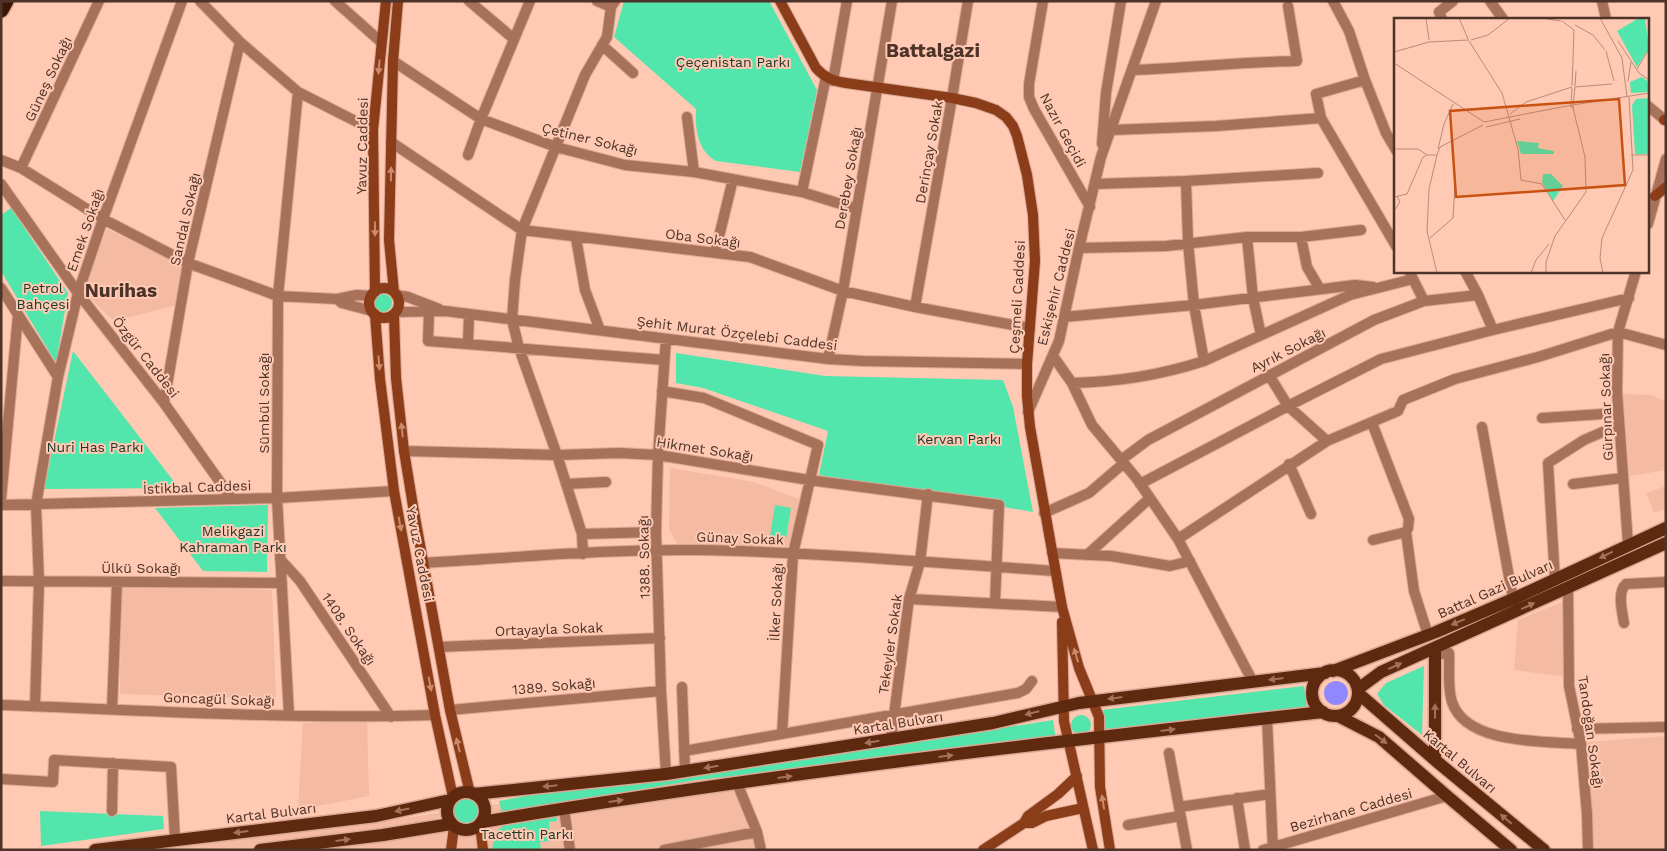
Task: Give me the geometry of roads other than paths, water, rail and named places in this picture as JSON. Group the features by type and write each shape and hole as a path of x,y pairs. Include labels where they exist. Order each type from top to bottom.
{"highway":[{"path":"1,10 6,1"}],"main road":[{"name":"Battal Gazi Bulvarı","path":"1329,672 1428,635 1513,599 1666,528"},
{"name":"Battal Gazi Bulvarı","path":"1358,691 1381,672 1435,651 1568,587 1666,543"},
{"path":"1435,651 1435,760"},
{"name":"Kartal Bulvarı","path":"472,793 666,774 993,723 1092,701 1329,672"},
{"path":"1338,716 1353,708 1356,704 1358,691 1356,683 1344,672 1329,672 1315,683 1313,694 1315,704 1322,712 1327,715 1338,716 1379,737 1511,850"},
{"name":"Kartal Bulvarı","path":"1358,691 1435,760 1544,850"},
{"path":"481,824 485,808 480,799 472,793 462,792 451,798 446,810 448,820 459,830 469,830 481,824 564,808 737,783 1100,737 1322,712"},
{"name":"Kartal Bulvarı","path":"96,850 376,816 451,798"},
{"path":"260,850 453,826"}],"street":[{"name":"Güneş Sokağı","path":"21,168 99,1"},
{"name":"Emek Sokağı","path":"35,706 39,582 36,505 58,377 78,293 182,1"},
{"path":"200,1 240,42 298,92 373,130"},
{"path":"335,1 381,42"},
{"name":"Yavuz Caddesi","path":"373,294 373,130 386,1"},
{"name":"Yavuz Caddesi","path":"395,294 389,240 393,61 398,1"},
{"path":"470,1 514,38"},
{"path":"468,155 530,1"},
{"path":"583,554 582,534 557,455 519,348 512,320 522,230 585,75 607,37 613,4 597,1"},
{"path":"780,1 816,68 829,79"},
{"path":"802,192 847,1"},
{"name":"Derebey Sokağı","path":"828,359 843,291 892,1"},
{"name":"Derinçay Sokak","path":"915,307 968,1"},
{"name":"Nazır Geçidi","path":"1044,1 1029,84 1029,97 1090,207"},
{"path":"1101,157 1106,93 1121,1"},
{"name":"Eskişehir Caddesi","path":"1156,1 1101,157 1059,341 1053,356 1072,384 1092,425 1123,461 1178,539 1253,682"},
{"path":"1333,1 1349,31 1365,80 1386,132 1394,146"},
{"path":"1442,18 1439,12 1453,1"},
{"path":"1490,1 1502,18"},
{"path":"1602,1 1606,18"},
{"path":"1132,70 1186,68 1241,62 1297,61 1288,6"},
{"name":"Sandal Sokağı","path":"164,403 188,263 240,42"},
{"path":"602,45 633,73"},
{"name":"Çetiner Sokağı","path":"393,61 481,119 556,148 625,165 694,172 802,192 857,209"},
{"name":"Çeşmeli Caddesi","path":"829,79 952,98 996,110 1006,116 1017,136 1027,175 1033,215 1035,262 1027,364 1028,412 1044,513 1062,607 1079,668 1099,718 1100,787 1110,850"},
{"path":"1365,80 1316,94 1322,118 1394,243"},
{"name":"Sümbül Sokağı","path":"289,715 277,498 278,296 298,92"},
{"path":"1650,108 1665,120"},
{"path":"687,118 694,172"},
{"path":"1111,130 1216,126 1322,118"},
{"name":"Oba Sokağı","path":"391,142 522,230 750,258 843,291 915,307 1030,328"},
{"path":"1650,217 1666,159"},
{"path":"1,160 21,168 103,219 188,263 278,296 337,299 373,294 386,289 395,294 399,305 395,313 382,318 373,313 342,303 337,299"},
{"path":"1095,184 1318,173"},
{"path":"715,253 733,179"},
{"path":"1186,181 1188,242 1194,305 1204,361"},
{"name":"Özgür Caddesi","path":"1,184 78,293 164,403 232,499"},
{"path":"1656,196 1666,186"},
{"path":"1079,248 1153,246 1248,237 1301,237 1361,230"},
{"path":"1248,237 1254,298 1261,335"},
{"path":"1301,237 1307,267 1320,289"},
{"path":"576,238 585,290 600,330"},
{"path":"1466,272 1494,330"},
{"name":"Gürpınar Sokağı","path":"1628,544 1618,413 1618,332 1636,272"},
{"path":"1072,384 1117,381 1175,370 1204,361 1350,294 1376,288 1411,275 1424,301"},
{"path":"1064,317 1194,305 1361,284 1376,288"},
{"path":"1,288 58,377"},
{"path":"373,294 370,304 373,313"},
{"name":"Şehit Murat Özçelebi Caddesi","path":"395,294 445,311"},
{"name":"Ayrık Sokağı","path":"1044,513 1089,493 1148,440 1374,320 1424,301 1478,295"},
{"path":"1140,484 1381,359 1629,298"},
{"name":"Şehit Murat Özçelebi Caddesi","path":"395,313 445,311 828,359 1027,364"},
{"path":"429,312 428,341 664,360"},
{"name":"Yavuz Caddesi","path":"373,313 394,491 451,798"},
{"name":"Yavuz Caddesi","path":"395,313 396,378 404,451 450,710 472,793"},
{"path":"468,344 469,314"},
{"path":"1,500 18,315"},
{"path":"1178,539 1289,464 1327,441 1398,411 1402,406 1403,400 1455,379 1538,358 1618,332 1666,345"},
{"name":"1388. Sokağı","path":"666,339 658,455 656,532 661,691 666,774"},
{"path":"1028,412 1053,356"},
{"path":"1269,376 1288,406 1327,441"},
{"name":"İlker Sokağı","path":"662,391 704,398 818,445 792,554 782,734"},
{"path":"1542,418 1618,413"},
{"path":"1372,423 1409,519 1406,532 1414,590 1428,635"},
{"path":"1554,580 1548,463 1584,440 1619,425"},
{"path":"1482,427 1513,599"},
{"name":"Hikmet Sokağı","path":"404,451 557,455 619,453 658,455 809,480 928,494 999,505 995,567"},
{"path":"1289,464 1311,514"},
{"path":"1572,484 1622,478"},
{"path":"566,484 606,482"},
{"name":"İstikbal Caddesi","path":"1,505 277,498 394,491"},
{"name":"Tekeyler Sokak","path":"891,739 909,599 920,562 928,494"},
{"path":"1087,555 1150,498"},
{"path":"582,534 656,532"},
{"path":"1373,540 1406,532"},
{"name":"Günay Sokak","path":"423,563 656,551 723,551 1055,571"},
{"path":"1052,553 1111,556 1170,566 1190,561"},
{"name":"1408. Sokağı","path":"280,559 300,581 391,717"},
{"path":"995,567 995,603"},
{"name":"Ülkü Sokağı","path":"1,581 282,583"},
{"path":"112,709 117,582"},
{"path":"1624,623 1621,592 1626,584 1666,582"},
{"name":"Tandoğan Sokağı","path":"1568,587 1569,686 1581,744 1588,850"},
{"path":"909,599 1062,607"},
{"name":"Çeşmeli Caddesi","path":"1062,607 1065,727 1070,741 1093,850"},
{"name":"Ortayayla Sokak","path":"438,647 660,638"},
{"path":"1435,651 1449,653 1451,696 1457,712 1464,721 1483,731 1501,737 1581,744"},
{"path":"684,751 1018,693 1026,689 1032,681"},
{"path":"682,687 685,771"},
{"name":"1389. Sokağı","path":"450,710 661,691"},
{"name":"Goncagül Sokağı","path":"1,705 289,715 391,717 436,715"},
{"path":"1267,718 1270,794 1269,849"},
{"path":"1577,728 1666,727"},
{"path":"1169,753 1187,850"},
{"path":"1,779 53,782 54,760 171,767 175,840"},
{"path":"112,811 113,763"},
{"path":"983,850 1024,823 1028,816 1058,794 1077,776"},
{"path":"737,783 757,832 761,850"},
{"path":"1128,825 1237,798 1270,794"},
{"name":"Bezirhane Caddesi","path":"1269,849 1447,796"},
{"path":"1237,798 1245,850"},
{"path":"564,808 570,850"},
{"path":"1024,823 1032,823 1046,816 1083,808"},
{"path":"481,824 483,850"},
{"path":"451,850 453,826"},
{"path":"664,850 757,832"}],"district":[{"name":"Battalgazi","path":"933,50"},
{"name":"Nurihas","path":"121,290"}],"park label":[{"name":"Çeçenistan Parkı","path":"733,62"},
{"name":"Petrol Bahçesi","path":"43,296"},
{"name":"Kervan Parkı","path":"959,439"},
{"name":"Nuri Has Parkı","path":"95,447"},
{"name":"Melikgazi Kahraman Parkı","path":"233,540"},
{"name":"Tacettin Parkı","path":"527,834"}]}
